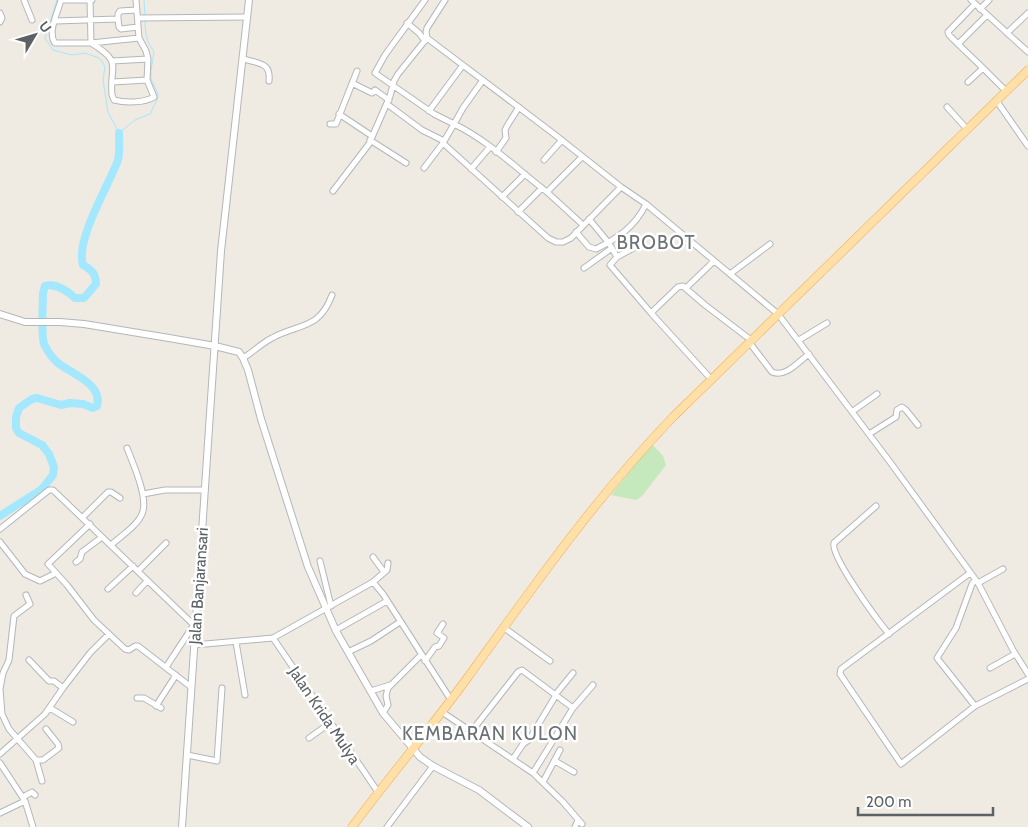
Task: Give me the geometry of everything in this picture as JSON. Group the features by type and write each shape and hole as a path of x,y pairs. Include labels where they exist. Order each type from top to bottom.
{"main road":[{"path":"354,826 378,792 451,700 591,510 629,464 668,422 750,341 1028,70"}],"street":[{"path":"24,0 32,20"},
{"path":"91,43 91,0 61,0 54,21 52,37 55,43 91,43 138,38"},
{"path":"91,43 104,51 112,61 114,100 147,100 154,97 147,80 148,59 146,50 138,38 136,0"},
{"name":"Jalan Banjaransari","path":"182,827 192,687 194,627 221,251 244,60 249,0"},
{"path":"425,0 385,55 375,71 376,74 429,111 466,130 490,147 547,192 583,225"},
{"path":"333,191 356,162 371,138 388,102 398,74 426,39 427,28 445,0"},
{"path":"980,9 989,0"},
{"path":"1006,91 948,32 973,2 1028,52"},
{"path":"137,10 120,11 118,19 121,29 138,27"},
{"path":"0,12 2,18 0,22"},
{"path":"1006,33 1028,13"},
{"path":"958,44 987,15"},
{"path":"138,18 247,17"},
{"path":"54,21 118,19"},
{"path":"407,23 646,204 778,314 853,411 970,573 1028,674"},
{"path":"112,61 148,59"},
{"path":"244,60 268,68 270,73 269,81"},
{"path":"429,111 463,65"},
{"path":"968,82 983,68"},
{"path":"330,124 336,125 357,71"},
{"path":"113,82 147,80"},
{"path":"424,168 483,80"},
{"path":"352,83 372,93 375,90 422,130 443,142 518,212 548,238 556,242 566,241 622,187"},
{"path":"996,100 1028,146"},
{"path":"496,152 506,138 505,130 519,107"},
{"path":"947,108 967,129"},
{"path":"339,114 406,163"},
{"path":"544,160 562,140"},
{"path":"471,169 490,147"},
{"path":"547,192 582,157"},
{"path":"502,197 525,174"},
{"path":"518,212 542,188"},
{"path":"576,232 591,249 596,249 638,220 646,204"},
{"path":"589,219 608,242 617,257"},
{"path":"643,244 617,257 610,265 712,379"},
{"path":"730,274 770,244"},
{"path":"584,268 612,248"},
{"path":"686,288 714,261"},
{"path":"651,313 678,287 683,286 750,341 772,372 776,374 784,373 809,354"},
{"path":"243,358 270,339 318,319 327,308 332,295"},
{"path":"0,314 19,321 84,324 235,350 243,358 308,567 328,607 336,630 383,713 420,757 433,766 479,790 528,827"},
{"path":"799,340 827,323"},
{"path":"853,411 877,394"},
{"path":"869,434 896,417 897,410 902,407 918,425"},
{"path":"111,545 141,516 144,507 143,494 127,448"},
{"path":"0,529 51,489 54,490 194,627 166,667"},
{"path":"143,494 165,490 205,490"},
{"path":"83,517 108,492 120,498"},
{"path":"876,506 834,543 833,547 838,560 862,598 889,634"},
{"path":"90,524 48,564 87,613 126,650 138,646 192,687"},
{"path":"76,562 80,559 82,552 102,536"},
{"path":"0,542 26,576 40,581 56,573"},
{"path":"138,571 166,543"},
{"path":"373,557 384,572"},
{"path":"320,561 328,607"},
{"path":"194,644 273,638 373,582 388,568 388,563"},
{"path":"108,589 133,566"},
{"path":"975,706 937,658 938,653 954,633 972,584 1003,569"},
{"path":"970,573 839,672 899,763 902,764 975,706 1028,679"},
{"path":"136,593 147,581"},
{"path":"373,582 451,700"},
{"path":"26,595 30,604 14,616 9,660 3,673 0,689 2,714 10,729 36,760 42,781"},
{"path":"336,630 387,601"},
{"path":"348,652 372,641 400,622"},
{"path":"425,660 444,638 437,633 443,624"},
{"path":"503,628 550,661"},
{"path":"0,754 40,720 90,653 108,634"},
{"name":"Jalan Krida Mulya","path":"273,638 378,792"},
{"path":"236,642 245,695"},
{"path":"990,668 1015,654"},
{"path":"383,713 388,705 387,691 390,685 421,655"},
{"path":"29,660 49,681 54,681 63,688"},
{"path":"472,732 520,670 573,708"},
{"path":"513,759 523,744 529,740 555,695 574,673"},
{"path":"137,698 144,698 158,707 176,675"},
{"path":"371,691 390,685"},
{"path":"533,773 573,708 593,685"},
{"path":"187,755 217,761 222,688"},
{"path":"50,708 73,722"},
{"path":"442,712 533,773 563,802 580,822 575,827"},
{"path":"309,738 330,723"},
{"path":"36,760 43,760 58,748 58,744 46,728"},
{"path":"543,782 560,750"},
{"path":"555,761 574,772"},
{"path":"0,763 24,799 33,827"},
{"path":"387,827 433,766"},
{"path":"0,814 32,792 35,795"}],"green space":[{"path":"652,444 663,456 666,465 642,496 636,500 611,495"}],"waterway":[{"path":"57,0 45,38 53,50 72,55 85,53 99,58 103,63 105,67 103,80 108,112 119,133 135,120 150,114 157,100 158,94 151,79 154,52 146,36 145,20"},
{"path":"144,0 145,16"},
{"path":"0,516 42,489 53,475 54,467 49,454 42,445 19,433 16,428 16,417 19,408 32,399 37,398 61,405 70,403 83,404 93,408 97,406 98,398 91,386 58,363 44,344 42,327 43,293 45,286 49,285 65,290 75,298 84,298 96,284 93,273 83,265 82,254 88,227 118,160 119,133"}],"district":[{"name":"BROBOT","path":"656,242"},
{"name":"KEMBARAN KULON","path":"490,733"}]}
